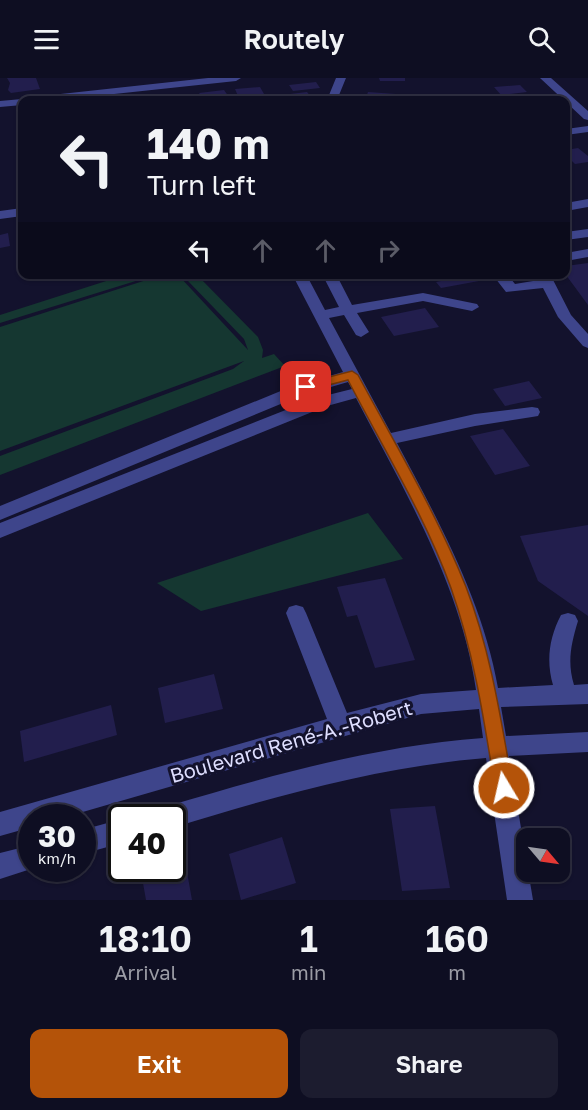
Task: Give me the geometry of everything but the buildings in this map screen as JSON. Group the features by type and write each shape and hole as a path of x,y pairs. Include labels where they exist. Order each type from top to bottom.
{"street":[{"path":"110,92 118,78"},
{"path":"72,96 236,78"},
{"path":"334,96 341,78"},
{"path":"545,78 565,96"},
{"path":"570,101 588,117"},
{"path":"0,104 18,102"},
{"path":"570,131 588,129"},
{"path":"570,206 588,203"},
{"path":"0,215 18,213"},
{"path":"570,235 588,232"},
{"path":"570,256 588,253"},
{"path":"301,279 451,568 476,641 489,698 520,900"},
{"path":"332,279 361,332"},
{"path":"505,279 511,289 545,279 571,327 588,343"},
{"path":"320,315 423,297 472,307"},
{"path":"0,513 294,392 352,375"},
{"path":"0,531 322,402 361,392"},
{"path":"386,440 475,420 532,412"},
{"path":"296,613 341,725"},
{"path":"568,621 557,656 560,676 578,694"},
{"name":"Boulevard René-A.-Robert","path":"0,824 341,725 421,705 489,698 578,694"},
{"path":"186,813 285,783 369,763 497,746 588,742"},
{"path":"0,866 18,861"}],"green space":[{"path":"112,279 142,279 0,323 0,315"},
{"path":"150,279 182,279 248,350 244,339 184,279 201,279 258,337 263,350 262,358 274,354 285,366 0,475 0,456 233,369 244,361 0,451 0,327"},
{"path":"368,513 403,559 201,611 157,583"}],"route":[{"path":"306,387 352,375 419,502 451,568 473,631 484,671 504,788"}]}
